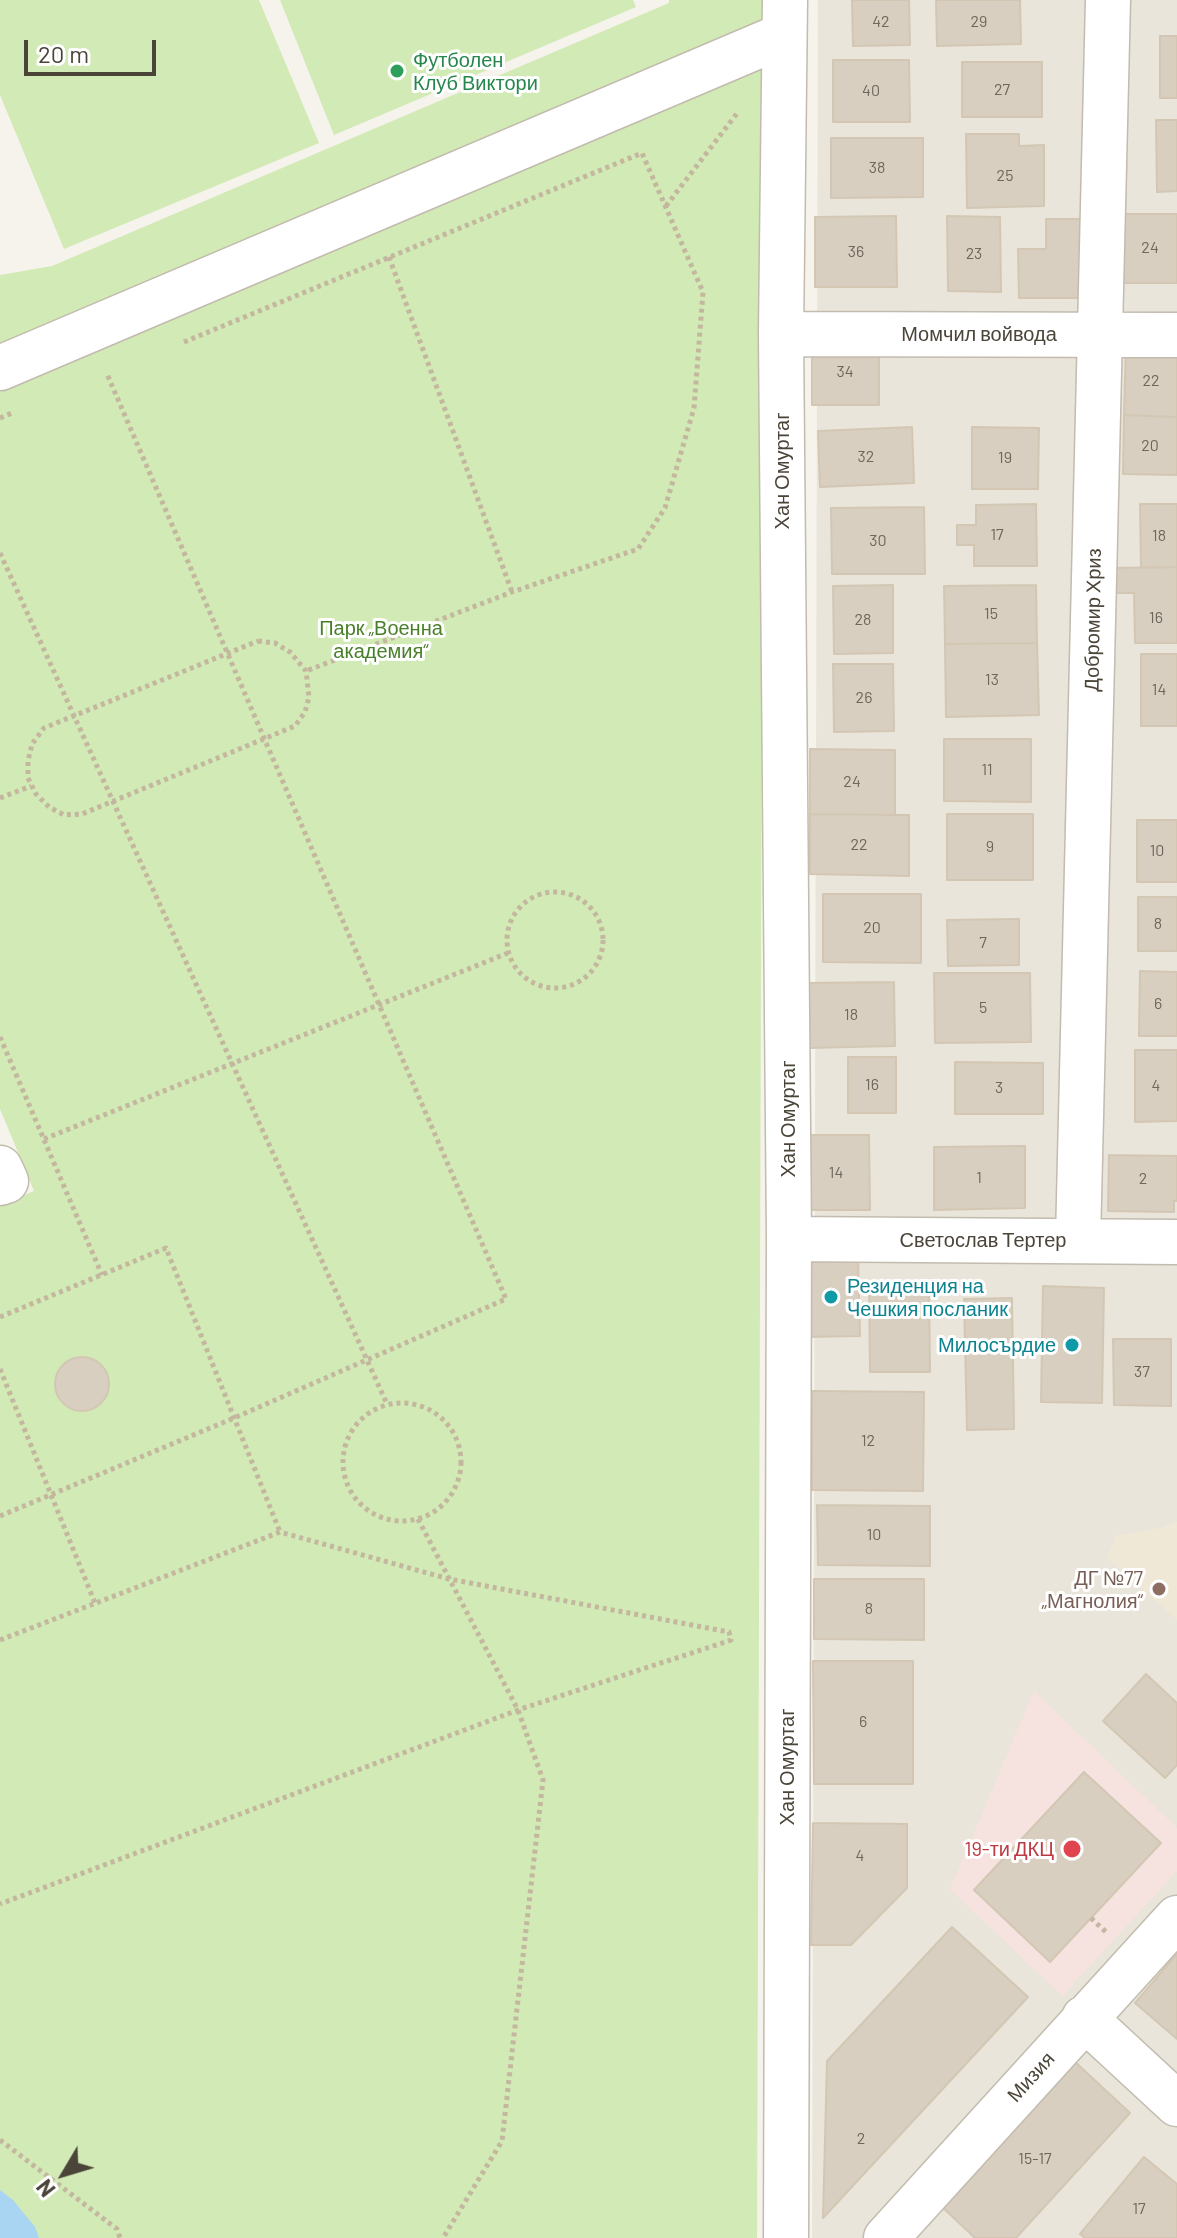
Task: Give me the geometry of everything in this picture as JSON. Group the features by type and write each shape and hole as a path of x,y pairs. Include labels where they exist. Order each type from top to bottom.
{"street":[{"name":"Добромир Хриз","path":"1078,1240 1108,0"},
{"name":"Хан Омуртаг","path":"784,17 781,334 789,1239 786,2238"},
{"path":"0,368 784,17"},
{"name":"Момчил войвода","path":"781,334 1177,335"},
{"path":"0,1168 6,1181 0,1183"},
{"name":"Светослав Тертер","path":"789,1239 1177,1242"},
{"name":"Мизия","path":"886,2238 1177,1918"},
{"path":"1084,2018 1177,2104"}],"path":[{"path":"665,207 743,105"},
{"path":"177,345 642,153 703,292 694,408 665,508 638,549 512,592 306,671"},
{"path":"389,257 512,592"},
{"path":"93,380 121,368"},
{"path":"0,1516 506,1299 107,374"},
{"path":"0,418 13,413"},
{"path":"0,553 387,1404"},
{"path":"258,641 275,643 290,652 306,671 309,697 305,712 295,726 265,741 82,814 64,815 49,807 31,786 28,761 32,744 44,728 227,653 258,641"},
{"path":"0,798 31,786"},
{"path":"545,892 565,893 583,901 597,915 603,932 603,948 597,965 587,977 572,986 552,989 533,984 517,971 508,953 506,933 514,914 527,900 545,892"},
{"path":"44,1139 508,953"},
{"path":"0,1037 102,1275"},
{"path":"0,1317 166,1248 280,1532"},
{"path":"0,1369 95,1603"},
{"path":"411,1402 433,1411 451,1428 460,1449 460,1472 453,1493 438,1509 418,1519 394,1521 372,1514 354,1498 344,1477 342,1454 350,1431 366,1414 387,1404 411,1402"},
{"path":"418,1519 518,1710 543,1780 502,2141 443,2238"},
{"path":"0,1640 280,1532 449,1579 729,1632 731,1640 518,1710 0,1904"},
{"path":"0,2140 117,2229 120,2238"}],"shaded area":[{"path":"818,0 1177,0 1177,2238 812,2238"},
{"name":"ДГ №77 „Магнолия“","path":"1177,1521 1177,1620 1107,1558 1116,1536 1160,1528"},
{"name":"19-ти ДКЦ","path":"1034,1691 1177,1828 1177,1871 1062,1996 950,1889"}],"green space":[{"path":"0,0 259,0 319,143 64,249 0,95"},
{"name":"Футболен Клуб Виктори","path":"280,0 633,0 636,7 334,135"},
{"name":"Парк „Военна академия“","path":"669,0 764,0 757,2238 0,2238 0,1205 34,1191 0,1109 0,275 52,266 669,3"}],"water":[{"path":"0,2190 13,2200 35,2227 39,2238 0,2238"}],"building":[{"path":"852,0 909,0 910,45 853,46"},
{"path":"936,0 1020,0 1021,44 937,46"},
{"path":"1160,36 1177,36 1177,98 1160,98"},
{"path":"833,60 909,60 910,122 833,122"},
{"path":"962,62 1042,62 1042,117 962,117"},
{"path":"1156,120 1177,120 1177,191 1157,192"},
{"path":"966,134 1019,134 1019,146 1044,145 1044,206 967,208"},
{"path":"831,138 923,138 923,197 831,198"},
{"path":"1122,214 1177,214 1177,283 1123,283"},
{"path":"896,216 897,287 815,287 815,217"},
{"path":"947,216 1000,217 1001,292 948,291"},
{"path":"1046,219 1082,219 1082,298 1019,298 1018,249 1046,249"},
{"path":"812,340 879,340 879,405 812,405"},
{"path":"1126,345 1177,347 1177,417 1124,415"},
{"path":"1124,415 1177,417 1177,475 1123,474"},
{"path":"912,427 914,483 820,487 818,431"},
{"path":"972,427 1039,428 1038,489 972,489"},
{"path":"1036,504 1037,566 974,566 974,545 957,545 957,525 976,525 976,505"},
{"path":"1140,504 1177,504 1177,567 1141,568"},
{"path":"924,507 925,574 832,574 831,508"},
{"path":"1177,567 1177,643 1135,643 1134,593 1113,593 1112,568"},
{"path":"893,585 893,653 834,654 833,586"},
{"path":"1036,585 1037,643 945,644 944,586"},
{"path":"1037,643 1039,715 946,717 945,644"},
{"path":"1141,654 1177,654 1177,726 1141,726"},
{"path":"833,664 893,664 894,731 834,732"},
{"path":"944,739 1031,739 1031,802 944,801"},
{"path":"810,749 895,750 895,815 810,814"},
{"path":"810,814 909,815 909,876 810,874"},
{"path":"947,814 1033,814 1033,880 947,880"},
{"path":"1137,820 1177,820 1177,882 1137,882"},
{"path":"823,894 921,894 921,963 823,962"},
{"path":"1138,897 1177,897 1177,951 1138,951"},
{"path":"1019,919 1019,965 948,966 947,920"},
{"path":"1140,971 1177,972 1177,1036 1139,1036"},
{"path":"934,973 1030,973 1031,1042 935,1043"},
{"path":"894,982 895,1046 808,1048 807,983"},
{"path":"1135,1050 1177,1050 1177,1121 1135,1122"},
{"path":"848,1057 896,1057 896,1113 848,1113"},
{"path":"955,1062 1043,1063 1043,1114 955,1114"},
{"path":"802,1135 869,1135 870,1210 802,1210"},
{"path":"1025,1146 1025,1208 934,1210 934,1147"},
{"path":"1109,1155 1177,1156 1177,1201 1174,1201 1174,1212 1108,1211"},
{"name":"Резиденция на Чешкия посланик","path":"802,1257 858,1257 860,1336 804,1337"},
{"path":"929,1283 930,1372 870,1372 869,1284"},
{"name":"Милосърдие","path":"1043,1286 1104,1288 1102,1403 1041,1402"},
{"path":"1012,1298 1014,1429 967,1430 964,1299"},
{"path":"1113,1339 1171,1339 1171,1406 1114,1405"},
{"path":"82,1357 101,1365 109,1384 101,1403 82,1411 63,1403 55,1384 63,1365"},
{"path":"812,1391 924,1392 923,1491 812,1490"},
{"path":"817,1505 930,1506 930,1566 818,1565"},
{"path":"814,1579 924,1579 924,1640 814,1639"},
{"path":"813,1661 913,1661 913,1784 814,1784"},
{"path":"1146,1674 1177,1703 1177,1765 1165,1778 1103,1721"},
{"path":"1084,1772 1161,1843 1050,1962 974,1890"},
{"path":"813,1823 907,1824 907,1888 851,1945 811,1945"},
{"path":"952,1927 1028,1997 823,2218 827,2061"},
{"path":"1177,1954 1177,2039 1135,2003"},
{"path":"1073,2060 1130,2113 1016,2238 975,2238 940,2205"},
{"path":"1144,2157 1177,2184 1177,2238 1085,2238 1080,2234"}],"place":[{"name":"Футболен Клуб Виктори","path":"397,71"},
{"name":"Резиденция на Чешкия посланик","path":"831,1297"},
{"name":"Милосърдие","path":"1072,1345"},
{"name":"ДГ №77 „Магнолия“","path":"1159,1589"},
{"name":"19-ти ДКЦ","path":"1072,1849"}]}
